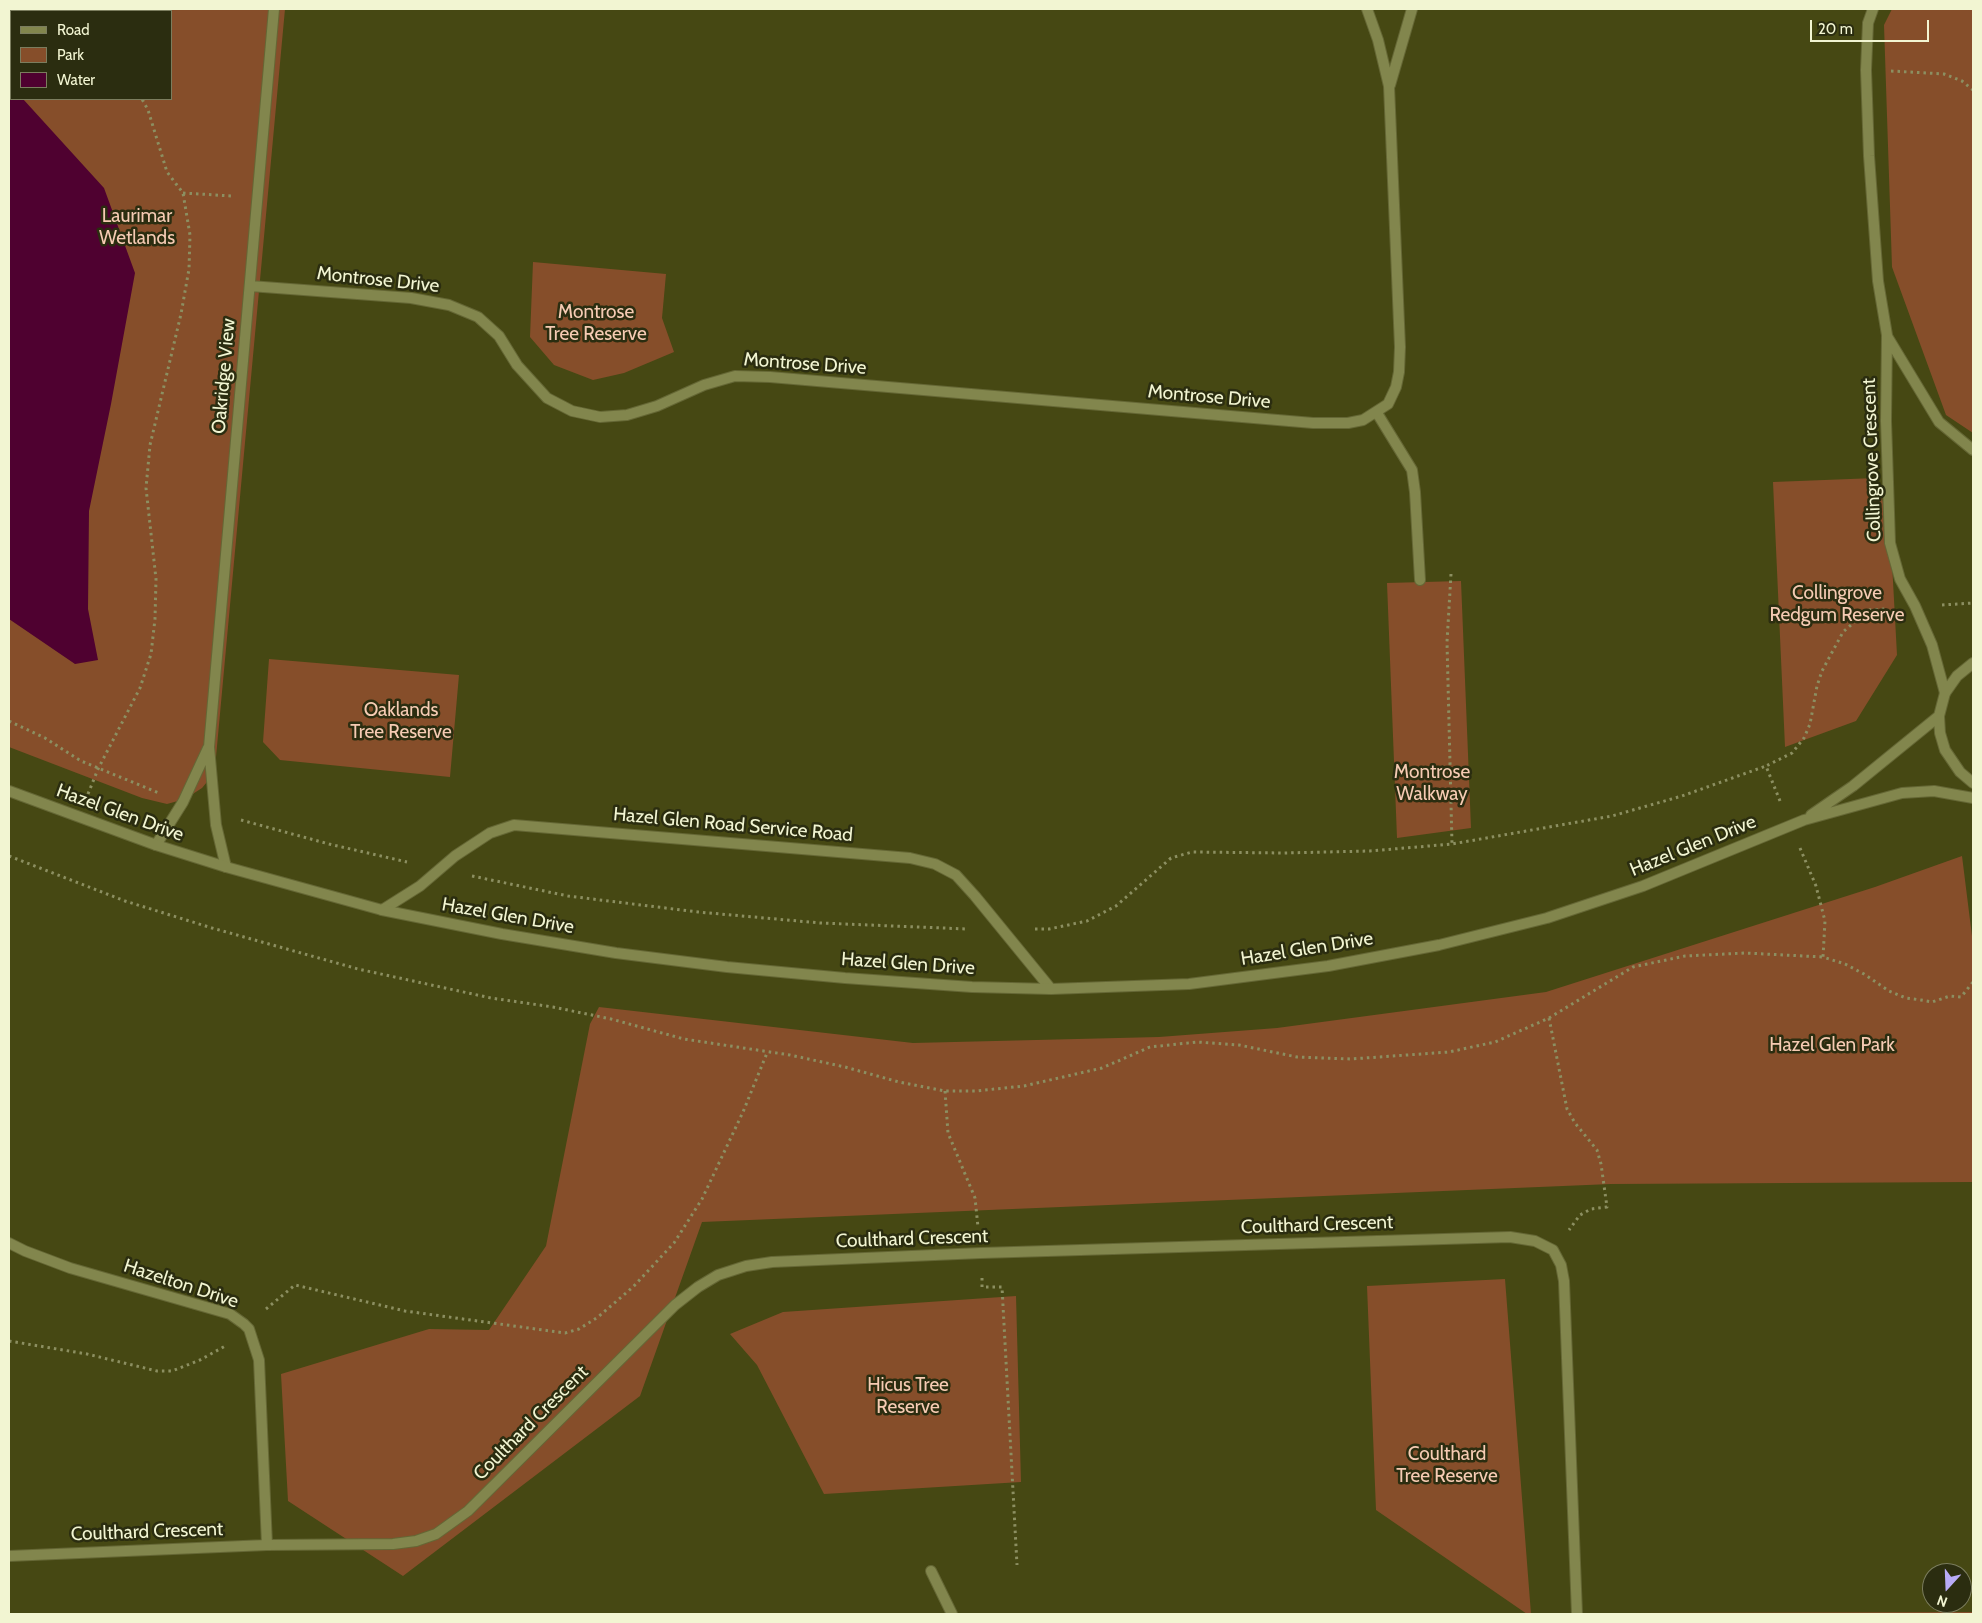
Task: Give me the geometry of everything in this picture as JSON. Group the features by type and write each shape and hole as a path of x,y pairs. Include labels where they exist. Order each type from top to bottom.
{"street":[{"name":"Oakridge View","path":"209,747 274,9"},
{"name":"Montrose Drive","path":"250,286 411,298 449,305 478,317 499,336 518,365 547,398 572,411 600,417 627,415 657,406 704,385 735,376 770,377 1313,423 1348,423 1363,420 1377,413 1388,404 1396,387 1400,347 1390,86 1378,40 1367,9"},
{"name":"Montrose Drive","path":"1390,86 1412,9"},
{"name":"Collingrove Crescent","path":"1869,10 1866,70 1869,156 1878,281 1887,335 1886,422 1890,543 1900,579 1916,606 1932,644 1945,693"},
{"name":"Collingrove Crescent","path":"1887,335 1938,422 1973,450"},
{"path":"1377,413 1412,470 1420,580"},
{"path":"1973,663 1957,676 1945,693 1939,716 1940,733 1945,750 1960,772 1973,783"},
{"name":"Hazel Glen Drive","path":"1804,820 1853,786 1939,716"},
{"path":"156,846 183,802 209,747"},
{"path":"209,747 216,824 226,868"},
{"name":"Hazel Glen Drive","path":"9,791 156,846 226,868 382,910 502,934 607,952 727,967 962,986 1051,989 1189,984 1328,966 1439,945 1547,918 1643,886 1804,820 1902,793 1934,791 1973,798"},
{"name":"Hazel Glen Road Service Road","path":"382,910 420,886 455,856 490,833 514,825 910,858 935,864 956,875 976,896 1051,989"},
{"name":"Coulthard Crescent","path":"9,1556 267,1545 393,1544 416,1541 436,1534 468,1511 675,1305 698,1287 718,1276 746,1266 772,1262 981,1253 1510,1236 1535,1241 1553,1250"},
{"name":"Hazelton Drive","path":"9,1243 70,1268 230,1314 249,1329 259,1360 267,1545"},
{"path":"1553,1250 1561,1264 1564,1282 1577,1614"},
{"path":"931,1570 952,1614"}],"path":[{"path":"1866,70 1944,74 1962,81 1973,90"},
{"path":"79,818 98,769 140,688 151,654 155,619 156,579 146,488 150,445 162,386 181,314 188,269 190,235 183,193 167,172 148,110 143,100"},
{"path":"183,193 258,197"},
{"path":"1452,574 1447,642 1452,844"},
{"path":"9,856 125,901 212,928 358,969 491,998 552,1007 611,1019 684,1039 808,1059 899,1082 945,1091 976,1091 1024,1086 1102,1068 1150,1048 1197,1042 1239,1045 1297,1057 1352,1059 1449,1052 1495,1042 1548,1018 1633,967 1685,956 1735,953 1824,957"},
{"path":"1548,1018 1567,1109 1575,1123 1597,1150 1601,1164 1607,1207 1590,1209 1580,1215 1553,1250"},
{"path":"9,1341 87,1354 157,1371 172,1370 200,1360 227,1345 249,1329 267,1308 296,1285 406,1311 565,1332 579,1329 598,1317 633,1287 674,1243 702,1199 743,1112 767,1053"},
{"path":"945,1091 948,1133 975,1198 981,1253 982,1288 1002,1287 1016,1565"}],"green space":[{"name":"Laurimar Wetlands","path":"9,9 285,9 216,757 212,776 202,788 185,799 167,804 142,798 9,747"},
{"path":"1892,9 1973,9 1973,433 1946,415 1892,267 1884,25"},
{"name":"Montrose Tree Reserve","path":"533,262 666,274 662,318 674,352 624,373 593,380 554,365 530,337"},
{"name":"Collingrove Redgum Reserve","path":"1876,478 1890,526 1897,655 1856,721 1785,747 1773,482"},
{"name":"Montrose Walkway","path":"1461,581 1471,828 1397,838 1387,583"},
{"name":"Oaklands Tree Reserve","path":"269,659 459,675 450,777 280,760 263,742"},
{"name":"Hazel Glen Park","path":"1962,856 1973,944 1973,1182 1611,1184 702,1222 640,1396 403,1576 288,1501 281,1374 429,1329 489,1330 546,1246 590,1024 599,1007 913,1043 1159,1037 1277,1028 1546,992 1875,887"},
{"name":"Coulthard Tree Reserve","path":"1505,1279 1531,1614 1527,1614 1376,1510 1367,1286"},
{"name":"Hicus Tree Reserve","path":"1016,1296 1021,1482 824,1494 757,1365 730,1334 783,1312"},
{"path":"1972,1612 1973,1614 1635,1614 1635,1613"}],"water":[{"path":"9,59 10,100 24,100 104,188 135,273 89,511 88,609 98,660 75,664 9,619"}]}
